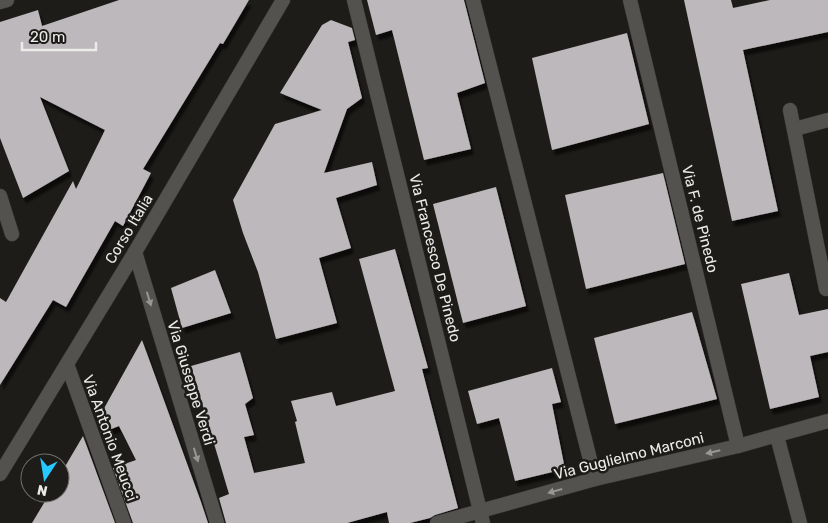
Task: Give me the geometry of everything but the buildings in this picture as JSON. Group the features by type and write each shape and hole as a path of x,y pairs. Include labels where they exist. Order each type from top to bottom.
{"street":[{"path":"0,2 6,0"},
{"name":"Corso Italia","path":"0,474 135,252 283,0"},
{"name":"Via Francesco De Pinedo","path":"354,0 482,517"},
{"path":"473,0 595,479"},
{"name":"Via F. de Pinedo","path":"630,0 738,446"},
{"path":"790,110 826,289"},
{"path":"795,129 828,120"},
{"path":"0,196 12,234"},
{"name":"Via Giuseppe Verdi","path":"135,252 216,523"},
{"name":"Via Antonio Meucci","path":"67,364 124,523"},
{"name":"Via Guglielmo Marconi","path":"437,523 482,517 595,479 738,446 828,421"},
{"path":"777,436 800,523"}]}
